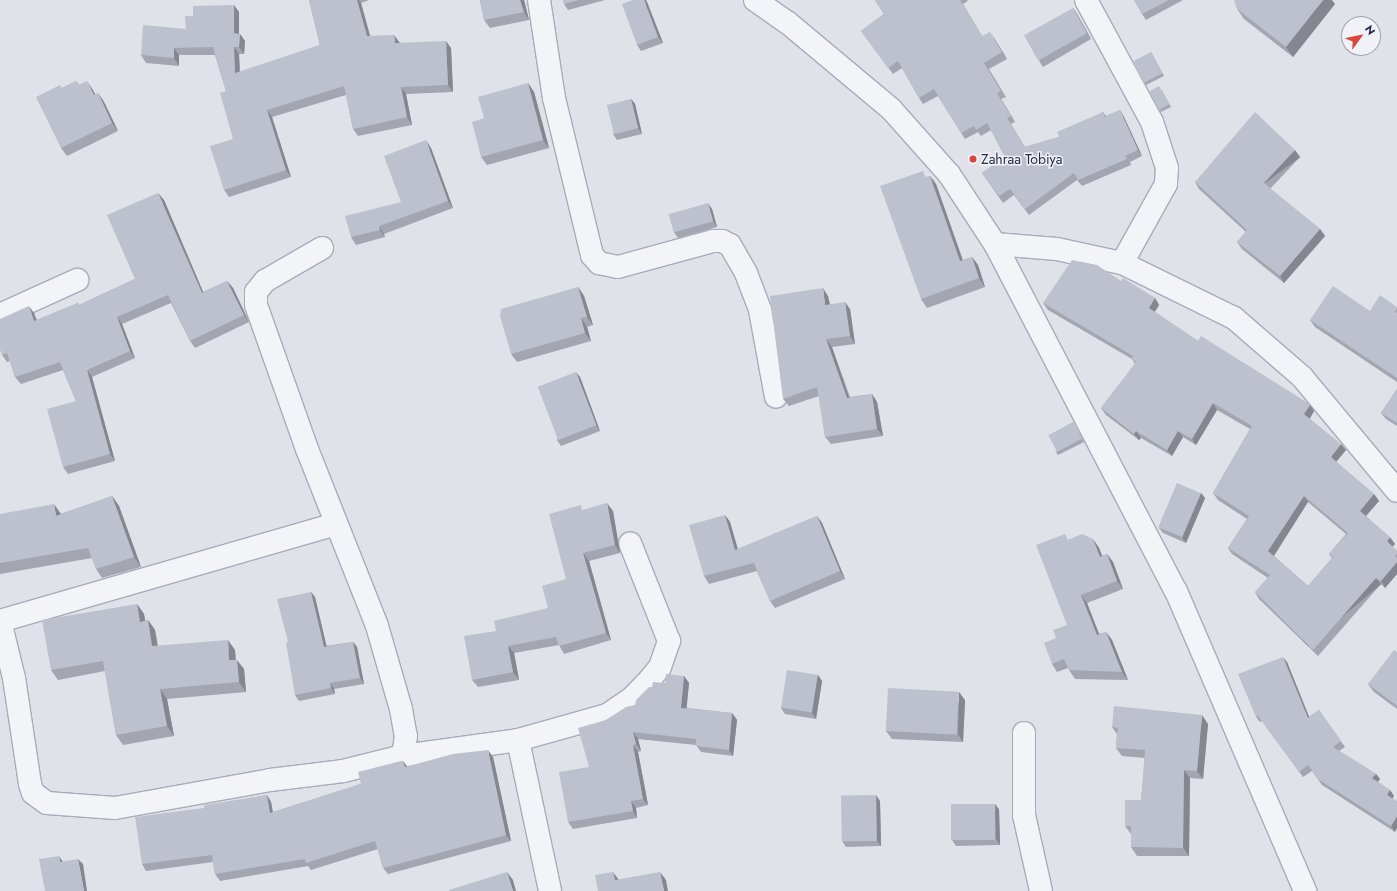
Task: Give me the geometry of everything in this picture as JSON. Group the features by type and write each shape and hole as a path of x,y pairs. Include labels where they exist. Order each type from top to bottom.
{"street":[{"path":"540,0 554,98 592,255 599,263 618,267 713,241 722,241 730,245 746,273 760,310 776,397"},
{"path":"755,0 787,22 891,109 949,174 995,244 1176,591 1305,891"},
{"path":"1086,0 1152,122 1167,168 1166,184 1122,263"},
{"path":"995,244 1057,249 1122,263 1234,318 1302,377 1397,491"},
{"path":"322,248 265,281 256,292 256,305 307,449 377,626 401,709 406,736 403,756"},
{"path":"0,315 77,280"},
{"path":"336,524 0,621 14,678 30,784 33,793 48,803 115,808 270,780 343,771 403,756 518,740 607,715 632,698 660,666 669,641 630,543"},
{"path":"1024,733 1024,815 1041,891"},
{"path":"518,740 550,891"}],"building":[{"path":"309,0 357,0 367,36 394,35 395,43 446,41 448,85 401,87 407,117 353,129 344,86 267,110 286,170 224,190 210,146 233,139 220,93 226,91 213,47 174,48 174,58 141,55 143,25 186,29 185,16 193,16 193,6 234,5 234,33 240,34 239,47 234,47 235,73 320,45"},
{"path":"480,0 520,0 524,12 484,20"},
{"path":"563,0 579,0 564,4"},
{"path":"633,0 644,0 658,37 637,45 622,4"},
{"path":"875,0 960,0 982,36 990,32 1002,52 984,63 1001,91 997,93 1011,116 1007,118 1025,147 1059,137 1057,132 1103,112 1105,117 1120,110 1138,150 1125,156 1127,159 1078,180 1074,173 1025,209 1010,189 999,196 982,173 1005,157 987,123 976,130 974,126 961,133 934,89 919,98 898,61 888,68 861,31 884,14"},
{"path":"1134,0 1169,0 1142,14"},
{"path":"1234,0 1323,0 1286,47 1237,9"},
{"path":"1073,8 1087,33 1038,61 1024,35"},
{"path":"1151,52 1162,73 1144,83 1132,62"},
{"path":"76,81 78,85 87,81 94,95 98,93 112,123 61,148 36,97 60,85 62,88"},
{"path":"528,83 543,140 481,157 472,122 484,118 478,97"},
{"path":"1159,86 1169,104 1160,110 1149,91"},
{"path":"631,99 638,128 614,134 607,105"},
{"path":"1255,112 1295,150 1264,183 1320,229 1280,276 1237,242 1247,230 1195,182"},
{"path":"426,140 448,201 379,226 380,230 351,237 345,216 401,202 384,156"},
{"path":"923,171 925,177 930,176 960,261 972,257 979,278 921,299 880,186"},
{"path":"158,193 202,293 227,281 244,315 190,341 168,295 117,317 130,351 87,370 110,454 63,467 47,409 76,401 60,362 15,377 7,353 2,355 0,350 0,319 29,306 34,321 78,303 79,305 135,279 107,215"},
{"path":"708,203 713,221 674,233 669,214"},
{"path":"1072,260 1097,265 1121,281 1123,278 1155,298 1149,308 1198,341 1201,336 1308,403 1310,405 1304,414 1341,444 1331,457 1374,494 1360,511 1390,537 1387,541 1397,551 1395,556 1397,558 1397,562 1381,581 1376,578 1313,650 1255,592 1270,575 1228,548 1249,516 1213,493 1252,426 1213,403 1192,439 1178,431 1167,450 1136,431 1134,434 1101,408 1136,362 1132,359 1133,356 1043,303","holes":["1304,496 1348,533 1329,554 1333,557 1308,586 1268,551"]},
{"path":"1333,286 1370,311 1380,295 1397,307 1395,312 1397,313 1397,378 1310,320"},
{"path":"578,287 587,317 581,318 585,333 511,354 500,316 501,309"},
{"path":"823,288 825,305 845,302 850,336 826,339 847,398 872,394 877,429 825,437 817,387 783,399 770,296"},
{"path":"576,372 596,425 558,440 538,387"},
{"path":"1397,389 1397,423 1381,413"},
{"path":"1073,422 1082,439 1057,452 1048,435"},
{"path":"1177,483 1201,493 1182,537 1158,527"},
{"path":"112,496 134,557 96,569 88,548 0,563 0,514 54,504 56,516"},
{"path":"607,503 615,545 583,553 606,633 559,646 556,637 508,646 513,672 472,680 464,636 496,631 494,621 548,608 542,586 566,579 549,514 581,505 582,510"},
{"path":"725,515 735,550 817,516 840,571 770,601 754,563 704,576 689,525"},
{"path":"1065,534 1068,540 1082,534 1093,539 1100,557 1107,554 1117,581 1081,595 1097,635 1106,632 1122,672 1069,670 1064,659 1052,664 1044,643 1056,638 1053,630 1067,625 1036,545"},
{"path":"311,592 324,647 353,642 360,678 330,683 331,688 295,695 286,643 288,642 277,599"},
{"path":"137,604 140,622 148,620 152,646 228,640 229,660 237,660 239,682 160,689 167,726 116,735 103,661 51,670 42,620"},
{"path":"1394,650 1397,652 1397,706 1368,684"},
{"path":"1283,657 1308,718 1319,710 1341,741 1333,747 1376,774 1372,778 1390,790 1387,795 1397,801 1397,816 1391,826 1318,779 1308,765 1299,772 1258,716 1256,717 1238,674"},
{"path":"787,670 818,675 812,712 781,708"},
{"path":"666,674 684,676 681,708 732,713 729,750 696,746 696,739 633,732 636,744 633,745 643,799 631,801 633,811 568,822 559,772 589,767 578,728 606,720 626,707 635,705 636,700 649,687 652,687 653,682 665,683"},
{"path":"888,688 959,692 957,735 886,731"},
{"path":"1114,706 1202,715 1197,771 1184,770 1183,848 1131,847 1131,826 1125,826 1125,800 1141,800 1145,750 1116,748 1118,728 1112,727"},
{"path":"488,750 506,835 383,868 375,841 306,863 305,859 215,874 212,855 142,864 135,817 204,808 204,805 267,795 270,813 361,784 358,772 401,761 403,761 405,767 453,754"},
{"path":"876,795 877,841 842,842 841,796"},
{"path":"951,804 995,804 995,840 951,840"},
{"path":"59,856 60,862 78,859 84,891 45,891 39,859"},
{"path":"507,872 513,891 449,891 449,890"},
{"path":"613,872 615,880 660,872 664,891 598,891 595,875"}],"place":[{"name":"Zahraa Tobiya","path":"973,159"}]}
